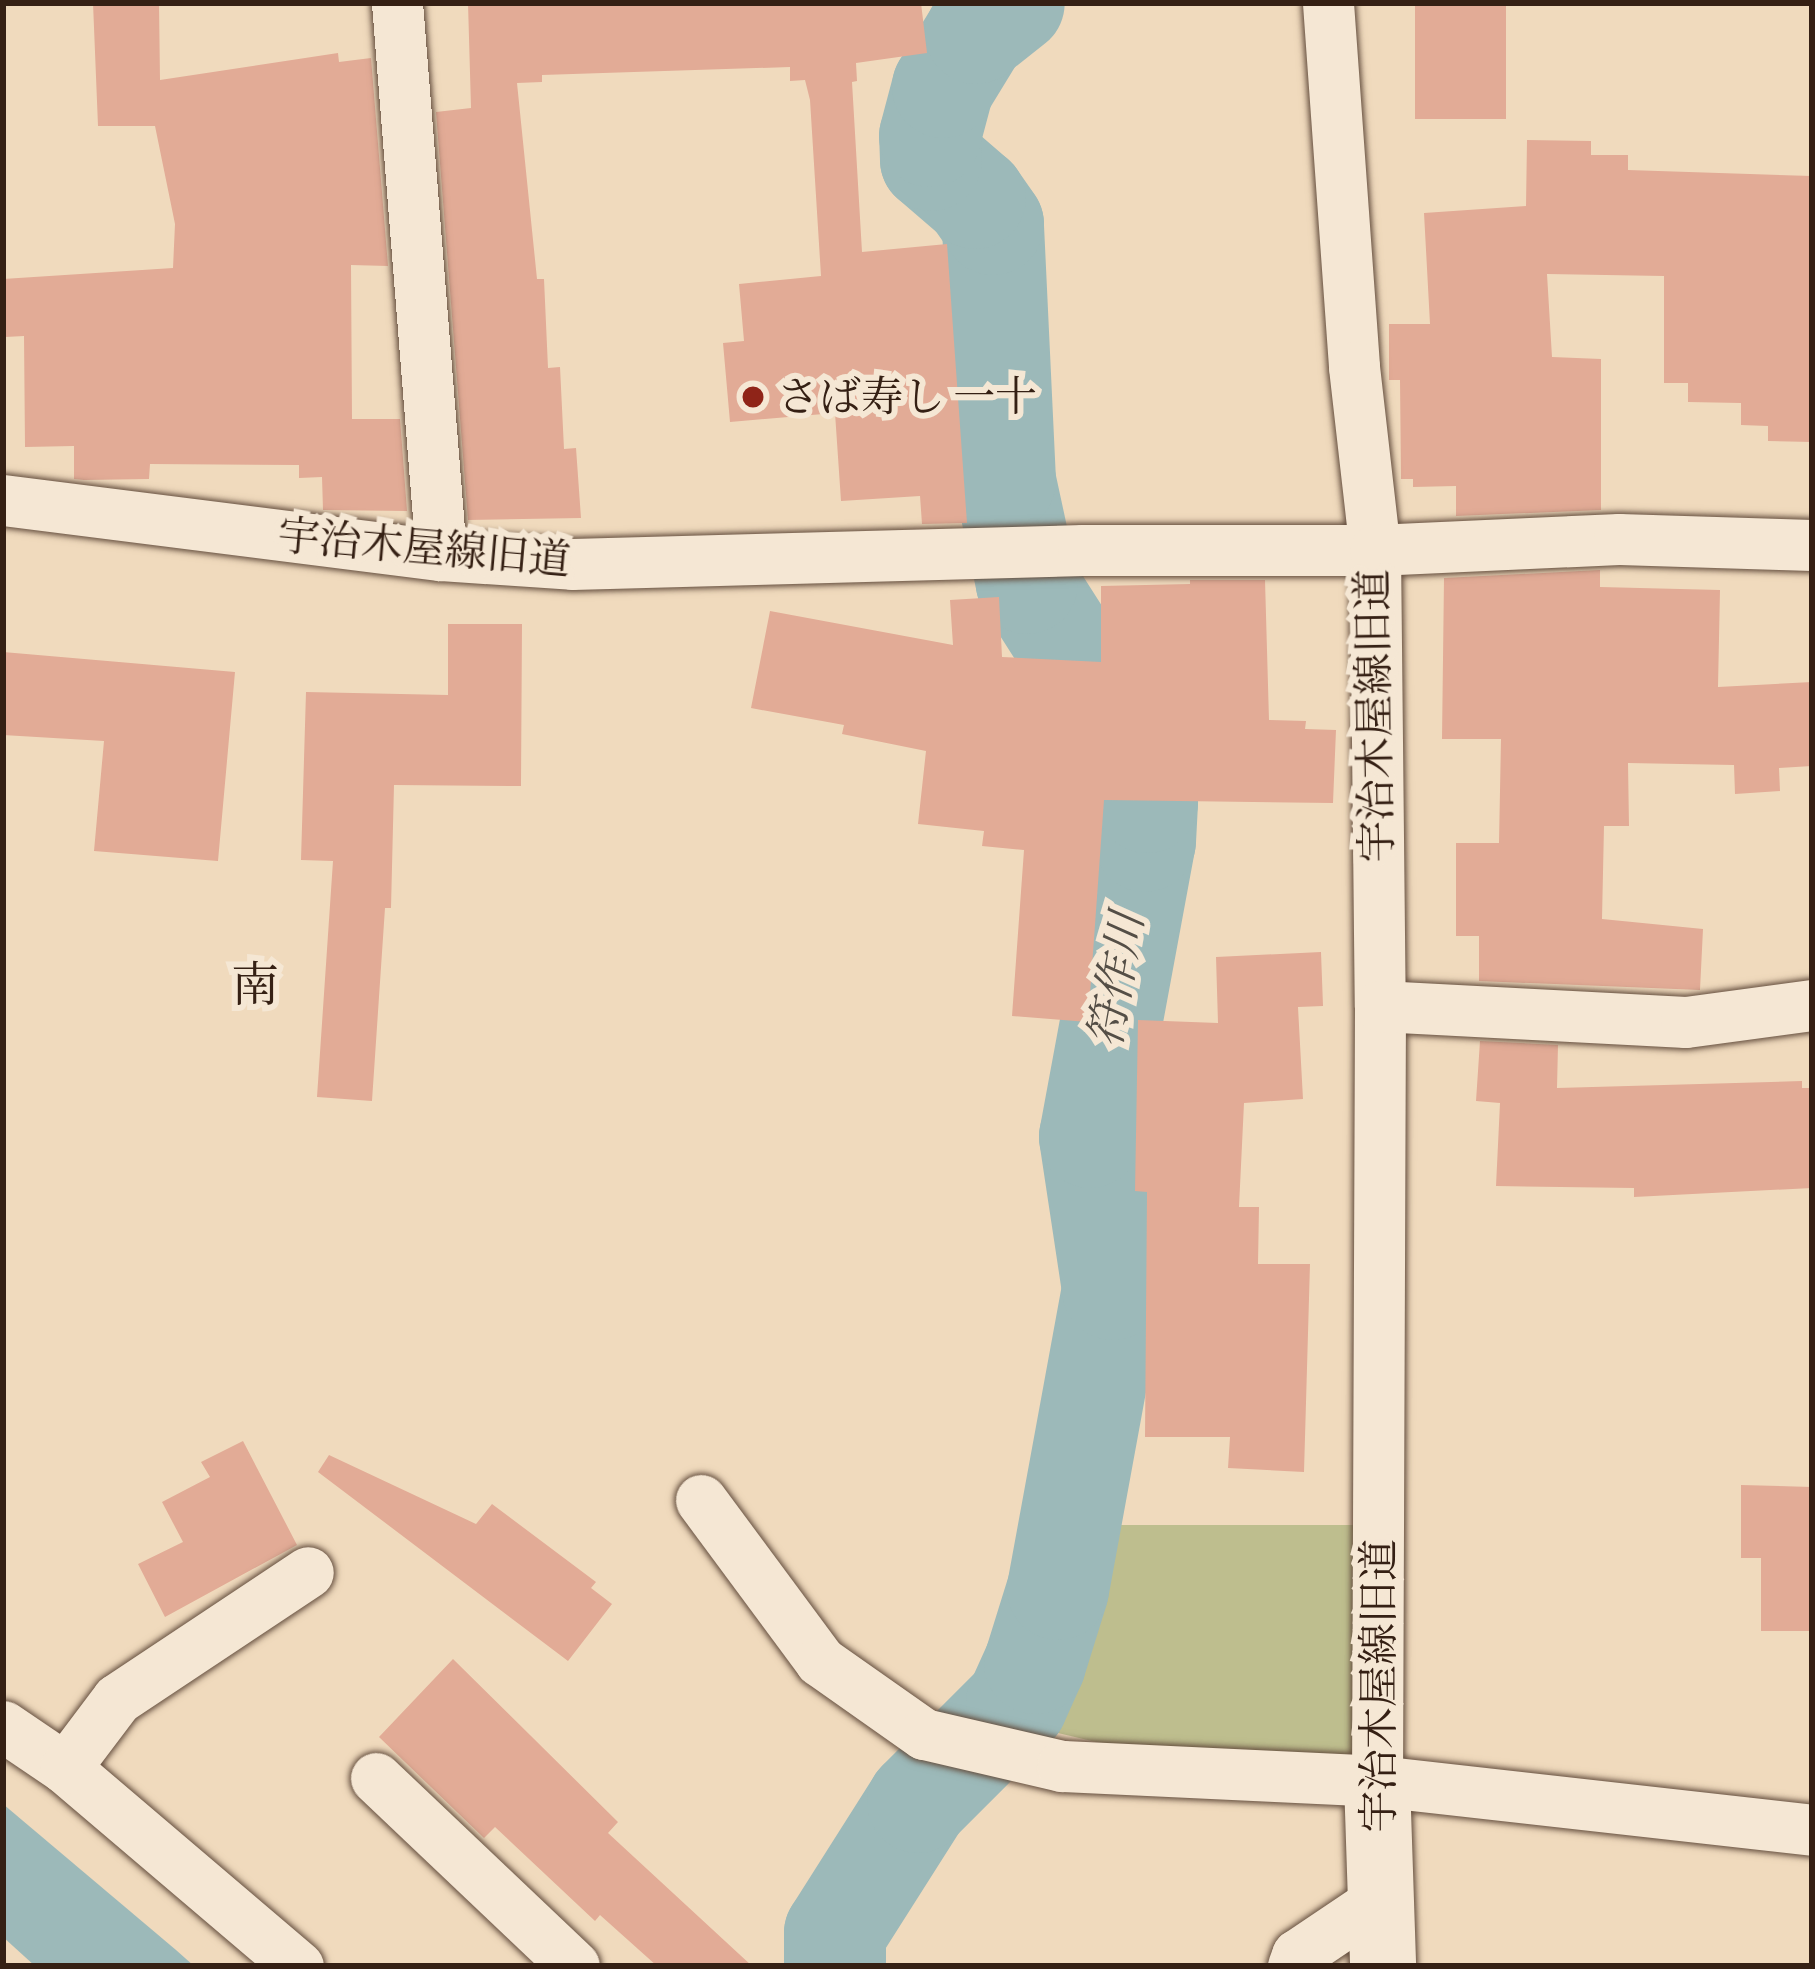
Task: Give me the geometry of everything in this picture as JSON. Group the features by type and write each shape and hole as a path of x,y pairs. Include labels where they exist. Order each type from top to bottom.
{"street":[{"path":"397,3 441,555"},
{"path":"1328,3 1354,367 1375,550 1618,539 1812,545"},
{"name":"宇治木屋線旧道","path":"3,500 441,555 572,564 1083,550 1375,550 1381,1006 1378,1781 1383,1966"},
{"path":"1381,1006 1686,1022 1812,1006"},
{"path":"701,1500 820,1661 924,1734 1062,1766 1378,1781 1812,1830"},
{"path":"65,1768 117,1699 308,1572"},
{"path":"3,1726 65,1768 298,1966"},
{"path":"376,1778 574,1966"},
{"path":"1293,1966 1297,1955 1380,1899"}],"green space":[{"path":"1081,1525 1358,1525 1368,1777 1232,1774 1024,1725"}],"water":[{"path":"3,1804 194,1966 35,1966 3,1937"}],"building":[{"path":"93,3 159,3 160,80 338,53 339,62 371,58 388,266 351,265 352,419 400,419 407,511 323,510 322,477 299,478 299,465 150,464 149,479 84,480 74,479 74,446 25,447 24,336 5,337 3,279 173,268 175,224 155,126 98,126"},
{"path":"468,3 921,3 927,53 856,63 857,81 852,82 862,252 947,244 967,523 922,524 920,496 841,501 835,413 730,422 723,343 744,341 739,284 821,276 810,100 805,80 790,81 790,67 542,75 542,82 517,83 537,279 544,279 548,368 560,367 564,449 576,448 581,518 468,520 436,112 471,108"},
{"path":"1415,3 1506,3 1506,119 1415,119"},
{"path":"1527,140 1591,141 1591,155 1628,155 1628,170 1812,176 1812,442 1768,441 1768,426 1741,425 1741,403 1688,402 1688,383 1664,383 1664,276 1547,274 1552,357 1601,359 1601,510 1456,516 1456,486 1413,487 1413,479 1401,479 1400,380 1389,380 1389,324 1430,324 1424,213 1526,206"},
{"path":"1600,570 1600,587 1720,590 1718,687 1812,682 1812,766 1779,768 1780,791 1735,794 1734,765 1628,763 1629,826 1604,826 1602,919 1703,929 1700,990 1479,981 1479,936 1456,936 1456,843 1499,843 1501,739 1442,739 1444,578"},
{"path":"1190,580 1265,580 1269,720 1306,721 1305,729 1336,730 1333,803 1104,800 1088,1022 1012,1016 1024,850 982,846 984,831 918,824 926,751 842,734 844,725 751,708 770,611 953,645 950,600 999,597 1002,657 1101,662 1101,586 1190,584"},
{"path":"448,624 522,624 521,786 394,785 391,908 385,908 372,1101 317,1097 333,861 301,860 306,692 448,695"},
{"path":"3,652 235,672 218,861 94,851 104,741 3,735"},
{"path":"1321,952 1323,1006 1298,1007 1303,1099 1244,1103 1239,1207 1259,1207 1258,1264 1310,1264 1304,1472 1228,1468 1230,1437 1145,1437 1147,1192 1135,1191 1138,1020 1218,1023 1216,957"},
{"path":"1480,1041 1558,1045 1557,1088 1802,1081 1802,1088 1812,1088 1812,1188 1634,1197 1634,1188 1496,1186 1500,1103 1476,1101"},
{"path":"243,1441 297,1545 165,1617 138,1564 183,1542 162,1502 210,1477 201,1462"},
{"path":"329,1455 476,1524 492,1504 596,1582 591,1588 612,1604 568,1661 318,1472"},
{"path":"1741,1485 1812,1487 1812,1631 1761,1631 1761,1558 1741,1558"},
{"path":"453,1659 618,1822 608,1833 752,1966 657,1966 600,1915 595,1921 495,1827 484,1838 379,1737"}],"waterway":[{"name":"符作川","path":"835,1966 835,1933 918,1802 1017,1703 1035,1663 1058,1589 1113,1289 1090,1137 1145,841 1147,802 1132,748 1027,583 1005,481 993,224 975,198 931,160 930,136 943,87 976,33 1014,3"}],"place":[{"name":"さば寿し 一十","path":"753,397"}],"district":[{"name":"南","path":"255,986"}]}
